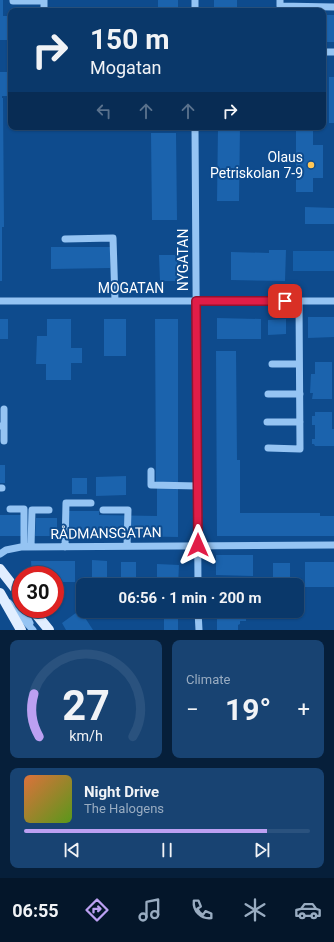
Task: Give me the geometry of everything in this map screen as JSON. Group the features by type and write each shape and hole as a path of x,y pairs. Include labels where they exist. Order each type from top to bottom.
{"main road":[{"path":"0,569 12,586"},
{"path":"0,593 21,630"},
{"path":"39,618 49,630"}],"street":[{"path":"14,0 44,0"},
{"path":"280,0 280,6 334,7"},
{"name":"NYGATAN","path":"195,130 198,578"},
{"path":"65,239 113,238 115,301"},
{"name":"MOGATAN","path":"0,301 334,301"},
{"path":"268,448 300,449 299,301"},
{"path":"272,364 299,364"},
{"path":"268,394 300,394"},
{"path":"4,409 2,426 4,441"},
{"path":"267,422 300,422"},
{"path":"151,472 151,485 198,486"},
{"path":"65,547 66,503 91,503"},
{"path":"10,509 24,510 27,547"},
{"path":"27,547 32,510 49,510"},
{"path":"103,510 128,510 127,546"},
{"name":"RÅDMANSGATAN","path":"0,554 6,550 27,547 334,545"},
{"path":"9,582 12,588"},
{"path":"0,593 34,630"},
{"path":"28,618 34,630"},
{"path":"198,618 198,630"}],"shaded area":[{"path":"293,251 334,251 334,271 293,271"}],"building":[{"path":"0,0 3,0 3,16 8,16 8,40 0,40"},
{"path":"158,0 178,0 178,8 158,8"},
{"path":"214,0 237,0 237,8 214,8"},
{"path":"326,15 334,15 334,42 326,42"},
{"path":"0,72 8,72 8,96 2,96 4,227 2,227 2,281 0,281"},
{"path":"329,77 334,77 334,123 329,123"},
{"path":"218,130 240,130 239,201 217,201"},
{"path":"296,130 313,130 313,145 323,145 323,178 313,178 313,192 296,192"},
{"path":"151,133 176,133 177,220 152,220"},
{"path":"305,207 334,208 334,224 305,224"},
{"path":"51,247 110,247 110,268 51,269"},
{"path":"269,250 286,250 285,281 231,280 231,252 269,253"},
{"path":"159,255 177,255 178,281 160,281"},
{"path":"308,317 334,317 334,337 308,338"},
{"path":"217,318 261,319 261,339 217,339"},
{"path":"0,319 8,319 8,339 0,339"},
{"path":"47,319 71,319 71,348 82,348 82,363 71,363 71,380 46,380 46,364 36,364 37,336 47,336"},
{"path":"104,319 126,319 126,356 104,356"},
{"path":"155,319 178,319 178,537 63,535 64,511 99,511 99,515 157,516"},
{"path":"286,319 286,334 268,335 268,320"},
{"path":"216,351 236,351 237,460 240,460 240,513 320,513 320,516 334,516 334,536 217,536"},
{"path":"315,362 332,362 332,399 312,399 313,393 310,393 311,374 315,374"},
{"path":"315,412 332,412 334,446 315,446 312,444 312,439 315,439 315,425 312,425 312,416 315,416"},
{"path":"0,465 5,465 5,483 0,483"},
{"path":"126,476 126,495 96,496 96,477"},
{"path":"72,478 87,478 87,494 72,494"},
{"path":"0,515 22,515 22,536 0,536"},
{"path":"36,518 57,518 57,536 35,536"},
{"path":"216,555 253,555 253,576 216,575"},
{"path":"92,560 107,561 107,578 92,578"},
{"path":"31,561 75,561 75,582 64,582 64,566 31,566"},
{"path":"121,562 136,562 136,578 121,578"},
{"path":"305,562 334,562 334,587 305,587"},
{"path":"273,563 290,563 290,578 273,578"},
{"path":"157,564 179,565 178,578 157,578"},
{"path":"76,613 76,618 85,618 93,630 66,630 62,623"},
{"path":"164,618 178,618 178,630 164,630"},
{"path":"217,618 246,618 246,621 240,621 238,630 217,630"}],"place":[{"name":"Olaus Petriskolan 7-9","path":"311,165"}],"route":[{"path":"198,545 196,301 285,301"}]}
